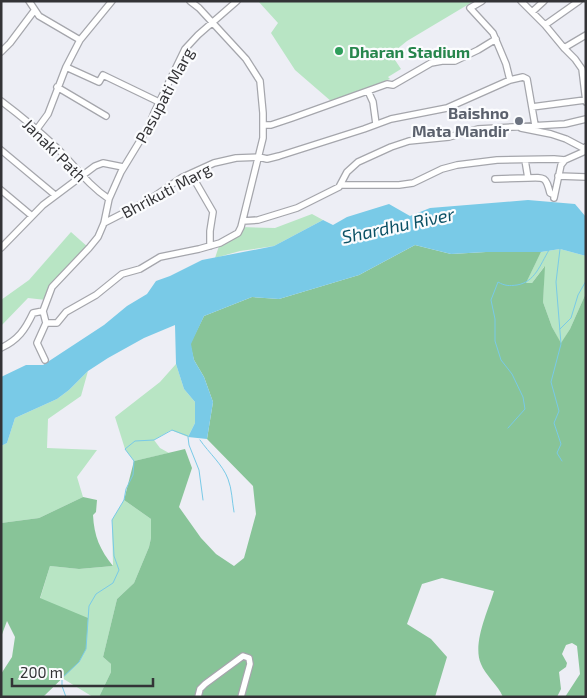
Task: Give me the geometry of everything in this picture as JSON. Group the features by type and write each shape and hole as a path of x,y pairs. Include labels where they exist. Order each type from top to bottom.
{"street":[{"path":"28,1 34,11 50,24 80,40"},
{"path":"38,130 48,114 57,87 80,40 112,1"},
{"path":"46,323 57,323 66,312 96,296 122,274 140,268 160,257 220,243 238,232 243,221 263,138 264,125 260,81 246,59 190,1"},
{"name":"Pasupati Marg","path":"42,311 52,287 98,237 104,223 109,199 123,167 150,126 159,102 185,50 238,1"},
{"path":"482,1 470,8 488,27 496,39 510,80 523,77 527,79 534,125"},
{"path":"521,1 584,68 586,101 532,107"},
{"path":"532,12 544,1"},
{"path":"545,25 579,1"},
{"path":"1,52 34,11"},
{"path":"564,48 586,35"},
{"path":"264,125 271,125 387,84 393,85 431,63 455,61 496,39"},
{"path":"66,67 99,82 103,75 159,102"},
{"name":"Bhrikuti Marg","path":"104,223 149,200 181,178 225,160 258,157 267,159 279,156 376,124 447,108 510,80"},
{"path":"57,87 106,116"},
{"path":"368,91 374,102 376,124"},
{"name":"Janaki Path","path":"1,101 38,130 82,177 98,192 109,199"},
{"path":"341,185 347,172 358,162 409,141 450,137 478,129 565,124 586,119"},
{"path":"243,221 258,220 297,208 341,185 399,185 412,183 457,164 505,159 565,160 574,157 585,148 551,134 517,128"},
{"path":"1,150 55,196"},
{"path":"525,160 528,178"},
{"path":"495,179 544,178 547,180 550,193 554,196 561,165 565,160"},
{"path":"1,248 32,216 95,166 103,164 123,167"},
{"path":"193,173 213,212 210,246"},
{"path":"558,176 586,176"},
{"path":"1,190 32,216"},
{"path":"1,348 17,340 33,314 42,311 46,323 37,343 38,349 45,360"},
{"path":"198,697 200,690 206,684 243,656 249,658 250,664 241,697"}],"green space":[{"name":"Dharan Stadium","path":"258,1 474,1 407,41 391,54 401,69 388,77 390,79 332,102 295,70 271,33 278,23"},
{"path":"312,214 323,220 274,246 240,251 215,258 220,243 231,238 241,227 275,228"},
{"path":"71,232 89,248 64,273 46,300 28,298 1,326 1,300 29,280"},
{"path":"415,245 451,254 541,252 526,283 532,283 545,266 543,302 552,327 561,343 570,329 586,293 586,697 565,697 580,674 577,646 572,643 566,645 562,654 567,663 566,667 559,672 561,689 557,697 503,697 481,664 478,647 494,591 442,578 422,584 407,624 431,639 447,657 435,697 99,697 111,672 111,664 103,657 117,599 134,583 151,538 151,519 124,500 134,461 185,449 192,468 179,507 201,538 216,554 234,566 244,558 256,514 253,486 207,439 213,402 204,377 194,360 190,344 204,316 252,297 279,299 359,275"},
{"path":"560,249 586,256 586,293 561,344 552,327 543,302 544,267 532,283 525,284 541,252"},
{"path":"176,364 184,389 195,402 195,423 188,437 171,430 154,440 160,448 169,453 134,461 125,449 115,417 160,382"},
{"path":"88,371 81,396 48,419 47,448 97,450 77,477 83,497 39,518 1,523 1,446 7,443 15,418 57,399"},
{"path":"83,497 97,500 96,512 93,515 96,536 101,548 113,566 79,569 50,566 40,598 88,618 86,649 79,662 43,697 1,697 1,674 12,657 15,637 7,621 1,637 1,523 39,518"},
{"path":"124,500 151,519 151,538 134,583 117,599 103,657 111,664 111,672 99,697 93,697 62,678 79,662 40,599 50,566 79,569 113,566 112,520"}],"water":[{"name":"Shardhu River","path":"528,200 575,204 586,217 586,256 560,249 541,252 451,254 415,245 359,275 279,299 252,297 204,316 191,344 194,360 204,377 213,402 207,439 188,437 195,423 195,402 184,389 176,364 175,325 144,338 108,358 88,371 57,399 15,418 7,443 1,446 1,377 26,365 43,365 147,294 156,281 202,260 274,246 323,220 333,225 347,217 389,204 410,216 430,208"}],"waterway":[{"path":"560,249 556,282 561,344 551,382 559,411 554,423 561,444 557,453 562,461"},
{"path":"508,428 525,409 523,397 512,374 501,360 495,341 495,319 491,300 498,282 512,286 523,283 533,277 549,250"},
{"path":"560,329 571,318 578,295 586,281"},
{"path":"66,697 62,686 62,678 79,662 86,649 89,606 96,594 113,583 119,570 114,556 112,520 124,500 126,489 133,475 134,461 125,449 135,441 154,440 172,430 188,436"},
{"path":"188,437 189,445 199,470 203,500"},
{"path":"200,440 226,474 234,512"}],"place":[{"name":"Dharan Stadium","path":"339,51"},
{"name":"Baishno Mata Mandir","path":"519,121"}]}
